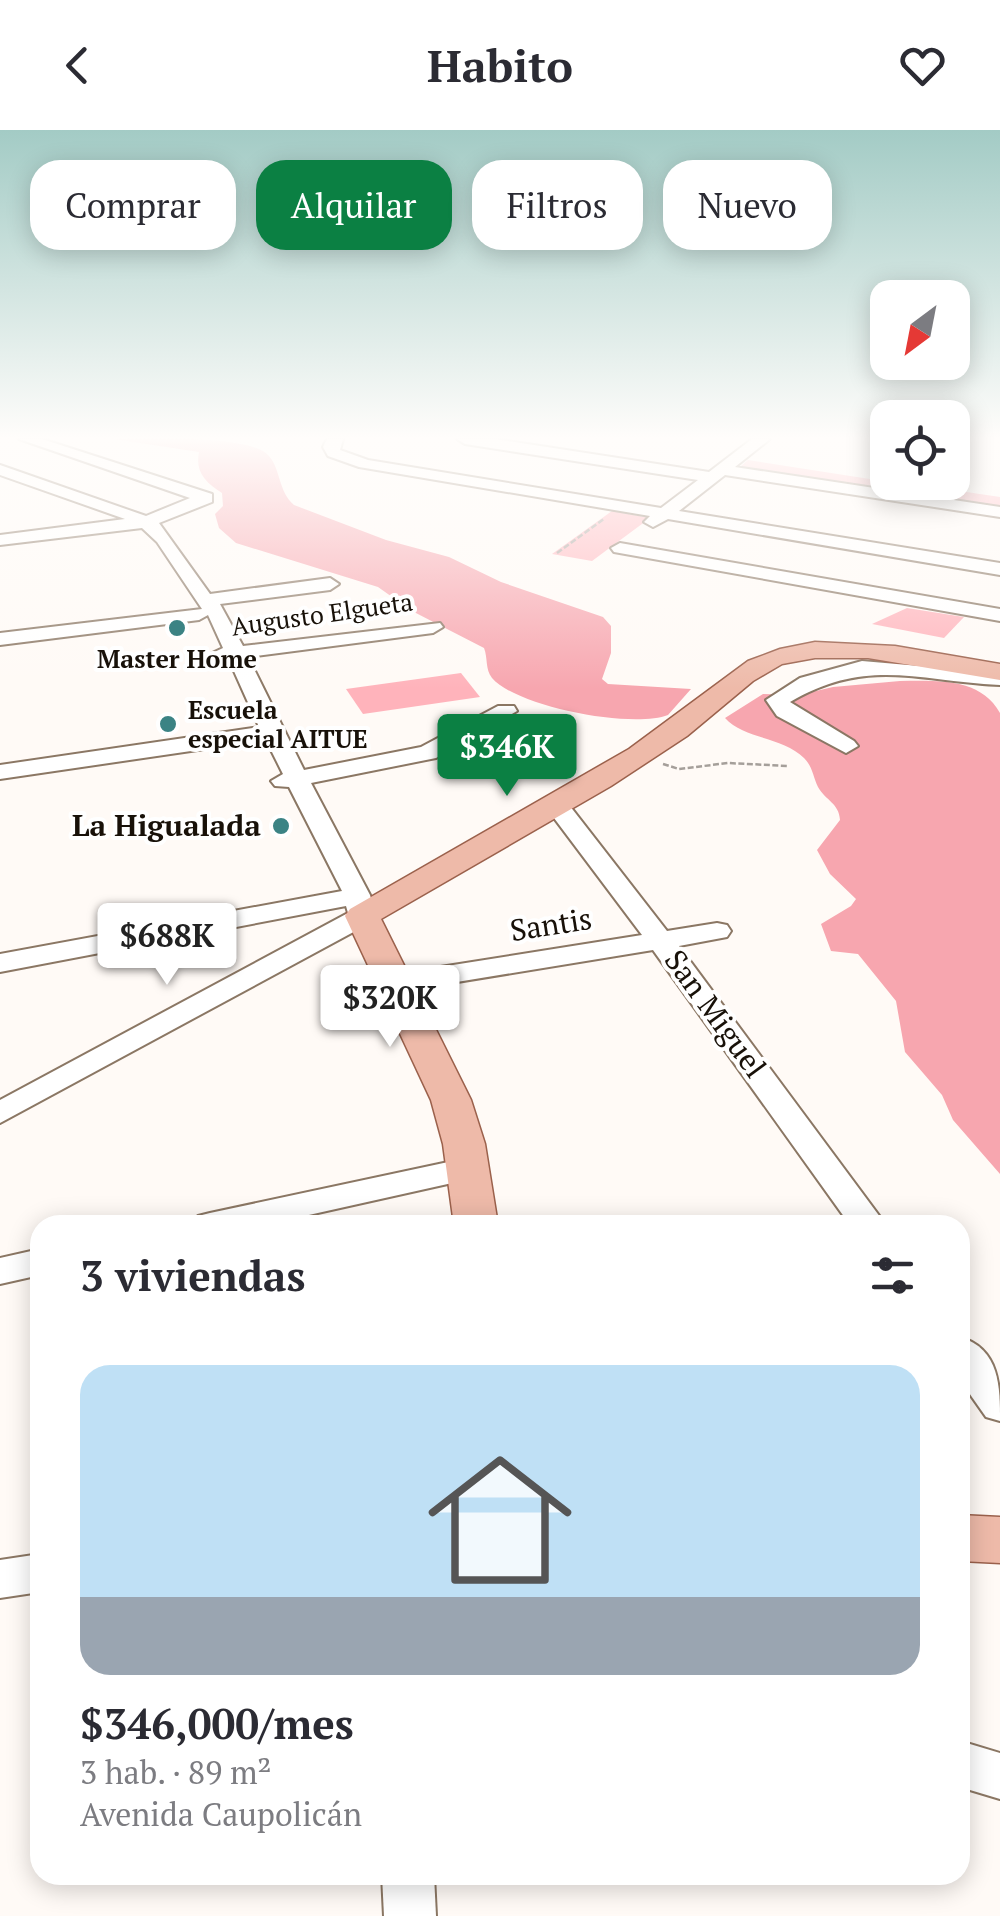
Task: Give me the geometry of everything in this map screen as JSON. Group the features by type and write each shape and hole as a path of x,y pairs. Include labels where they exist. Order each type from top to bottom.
{"main road":[{"path":"474,1215 450,1100 354,903 557,806 680,728 757,666 776,657 826,650 868,652 1000,676"},
{"path":"970,1538 1000,1540"}],"street":[{"path":"0,540 144,522"},
{"path":"147,522 168,542 354,903"},
{"path":"653,522 620,548 1000,615"},
{"path":"709,522 997,567"},
{"path":"920,601 997,567"},
{"path":"0,639 330,584"},
{"name":"Augusto Elgueta","path":"227,654 433,627"},
{"path":"846,746 785,711 777,700 816,676 861,666 1000,676"},
{"path":"290,780 428,753 506,711"},
{"path":"0,772 265,733"},
{"name":"San Miguel","path":"557,806 661,941 861,1215"},
{"path":"0,947 305,896 354,903"},
{"path":"0,963 354,903"},
{"path":"0,1113 354,903"},
{"name":"Santis","path":"396,983 717,931"},
{"path":"256,1215 467,1169"},
{"path":"0,1270 30,1264"},
{"path":"970,1365 1000,1406"},
{"path":"0,1579 30,1574"},
{"path":"970,1767 1000,1776"},
{"path":"408,1885 410,1916"}],"path":[{"path":"557,553 600,522"},
{"path":"656,762 679,769 728,763 788,766"}],"shaded area":[{"path":"217,522 340,522 449,557 501,582 603,617 611,626 611,653 602,679 608,684 691,689 668,715 651,719 576,713 525,698 492,678 484,648 412,611 378,587 236,543"},
{"path":"596,522 644,522 592,561 552,554"},
{"path":"907,608 964,617 944,638 872,624"},
{"path":"461,673 480,697 363,714 346,689"},
{"path":"900,681 969,687 991,701 1000,713 1000,1174 953,1120 942,1095 905,1052 896,1001 858,954 831,951 821,924 856,899 830,874 817,850 840,820 837,810 818,787 804,758 785,746 742,730 725,718 763,694 799,695 833,687"}],"place":[{"name":"Master Home","path":"177,628"},
{"name":"Escuela especial AITUE","path":"168,724"},
{"name":"La Higualada","path":"281,826"}]}
